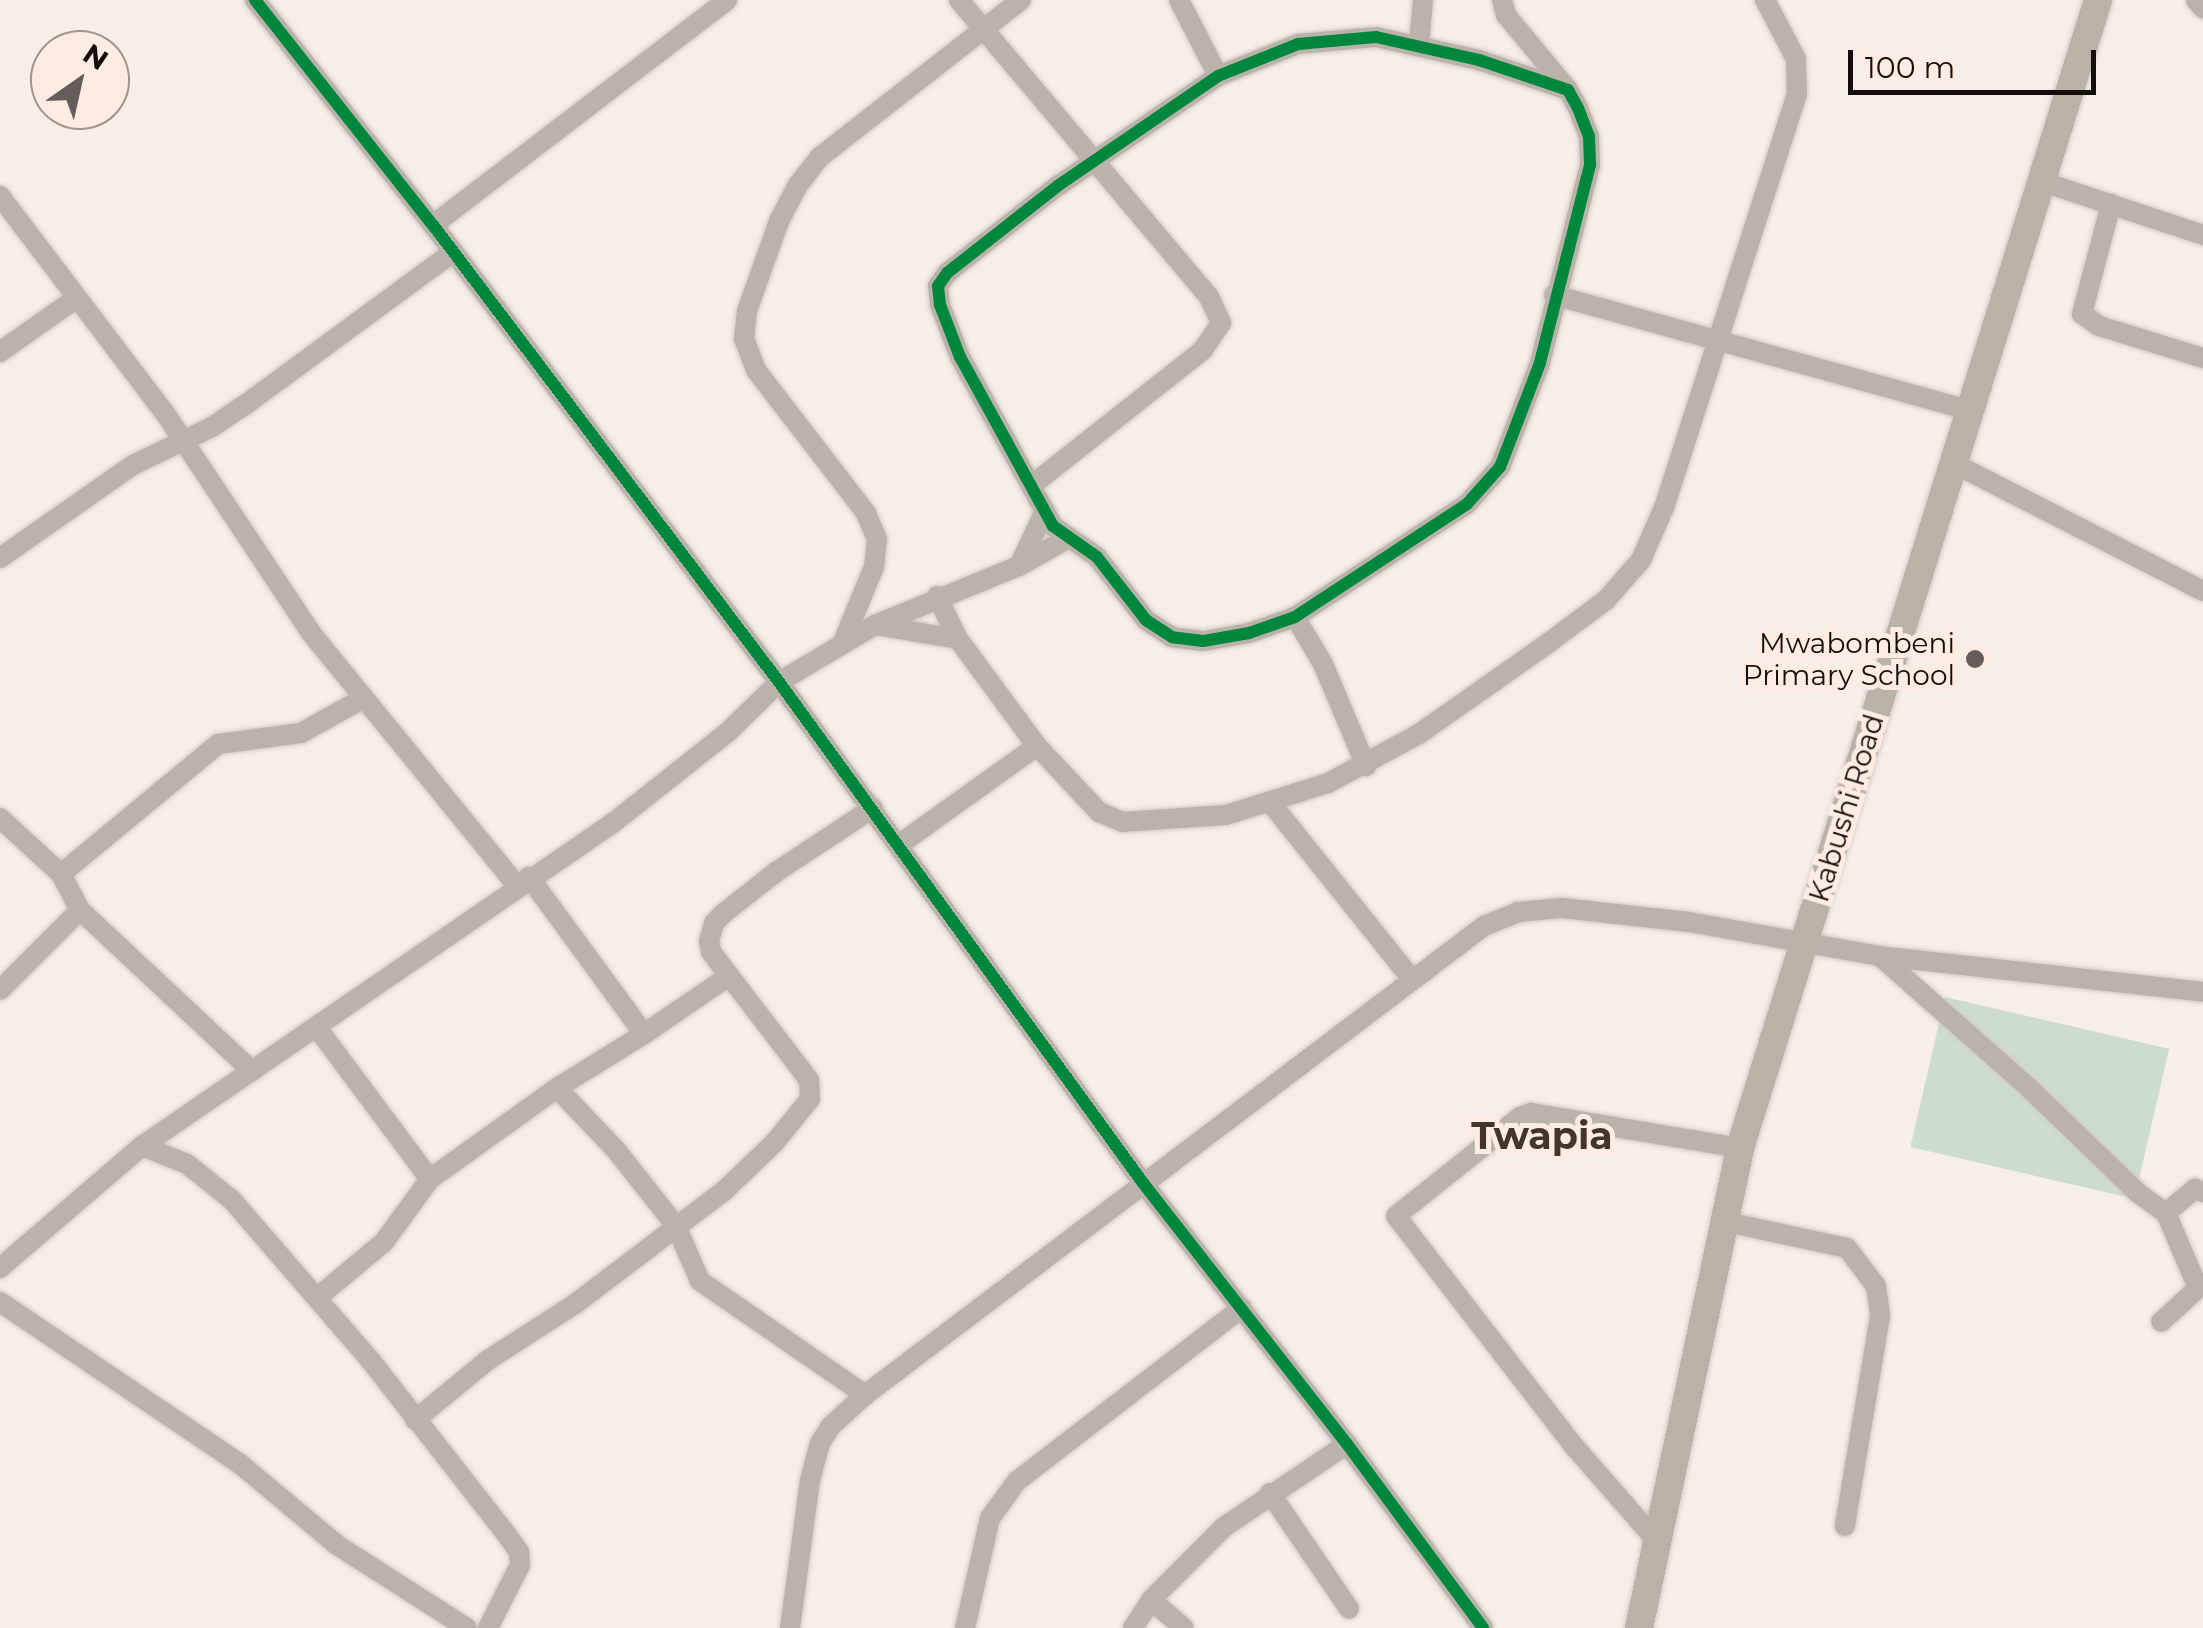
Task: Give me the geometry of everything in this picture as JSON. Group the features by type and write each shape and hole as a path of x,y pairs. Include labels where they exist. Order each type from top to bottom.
{"main road":[{"name":"Kabushi Road","path":"1639,1628 1740,1148 2098,0"}],"street":[{"path":"959,0 1209,297 1220,324 1203,350 1032,485"},
{"path":"842,644 874,567 877,539 866,513 756,370 744,340 747,310 779,221 798,185 820,157 1021,0"},
{"path":"1179,0 1218,76"},
{"path":"1419,44 1422,0"},
{"path":"1502,0 1506,14 1568,90 1592,150 1540,363 1500,466 1467,504 1295,617 1249,633 1203,641 1172,637 1146,620 1097,557 1067,539 1045,512 960,357 940,304 938,286 947,273 1094,159 1218,76 1260,56 1332,38 1376,38 1419,44 1568,90"},
{"path":"938,596 958,638 1036,746 1099,812 1122,822 1226,815 1366,766 1419,734 1591,611 1641,560 1665,505 1797,94 1796,58 1765,0"},
{"path":"2196,0 2203,8"},
{"path":"262,2 779,682 1143,1183 1347,1444 1482,1628"},
{"path":"433,225 715,3"},
{"path":"2040,180 2203,235"},
{"path":"0,196 183,442 293,608 364,698 523,882 644,1034"},
{"path":"2110,204 2082,314 2092,323 2203,358"},
{"path":"0,558 133,465 183,442 245,405 452,253"},
{"path":"1554,295 1968,410"},
{"path":"0,352 75,299"},
{"path":"1953,463 2203,591"},
{"path":"1019,566 1045,512"},
{"path":"0,1268 142,1146 318,1029 523,882 613,823 728,731 779,682 875,625 1019,566 1067,539"},
{"path":"1295,617 1322,664 1366,766"},
{"path":"875,625 958,638"},
{"path":"61,874 218,744 301,732 364,698"},
{"path":"900,844 1036,746"},
{"path":"1270,802 1411,978"},
{"path":"414,1420 488,1360 576,1304 725,1190 775,1142 810,1100 812,1090 712,952 714,923 776,872 873,808"},
{"path":"0,818 61,874 80,910 252,1071"},
{"path":"790,1628 810,1480 820,1443 831,1426 864,1395 1484,926 1518,912 1562,908 1689,922 1879,956 2203,992"},
{"path":"0,990 80,910"},
{"path":"1879,956 2030,1088 2138,1193 2166,1212 2198,1288 2160,1322"},
{"path":"318,1297 384,1242 430,1179 557,1088 729,976"},
{"path":"318,1029 430,1179"},
{"path":"557,1088 616,1150 676,1226 700,1282 864,1395"},
{"path":"1655,1539 1573,1445 1396,1216 1520,1117 1531,1114 1740,1148"},
{"path":"142,1146 207,1177 318,1297 519,1552 518,1576 488,1628"},
{"path":"2166,1212 2194,1190 2203,1192"},
{"path":"1722,1221 1847,1248 1876,1286 1880,1316 1845,1526"},
{"path":"0,1302 238,1463 337,1545 467,1628"},
{"path":"965,1628 990,1518 1017,1481 1242,1308"},
{"path":"1133,1628 1150,1600 1196,1552 1270,1493 1347,1444"},
{"path":"1270,1493 1350,1609"},
{"path":"1150,1600 1184,1628"}],"green space":[{"path":"1945,997 2169,1049 2134,1199 1910,1147"}],"cycle path":[{"path":"255,0 433,225 779,682 1143,1183 1347,1444 1483,1628"},
{"path":"1376,37 1479,60 1568,90 1578,108 1589,136 1590,165 1540,363 1500,467 1467,504 1295,617 1249,633 1203,641 1172,637 1146,620 1097,557 1053,526 960,357 940,305 938,286 947,273 1059,185 1218,76 1298,44 1376,37"}],"place":[{"name":"Mwabombeni Primary School","path":"1975,659"}],"district":[{"name":"Twapia","path":"1542,1136"}]}
